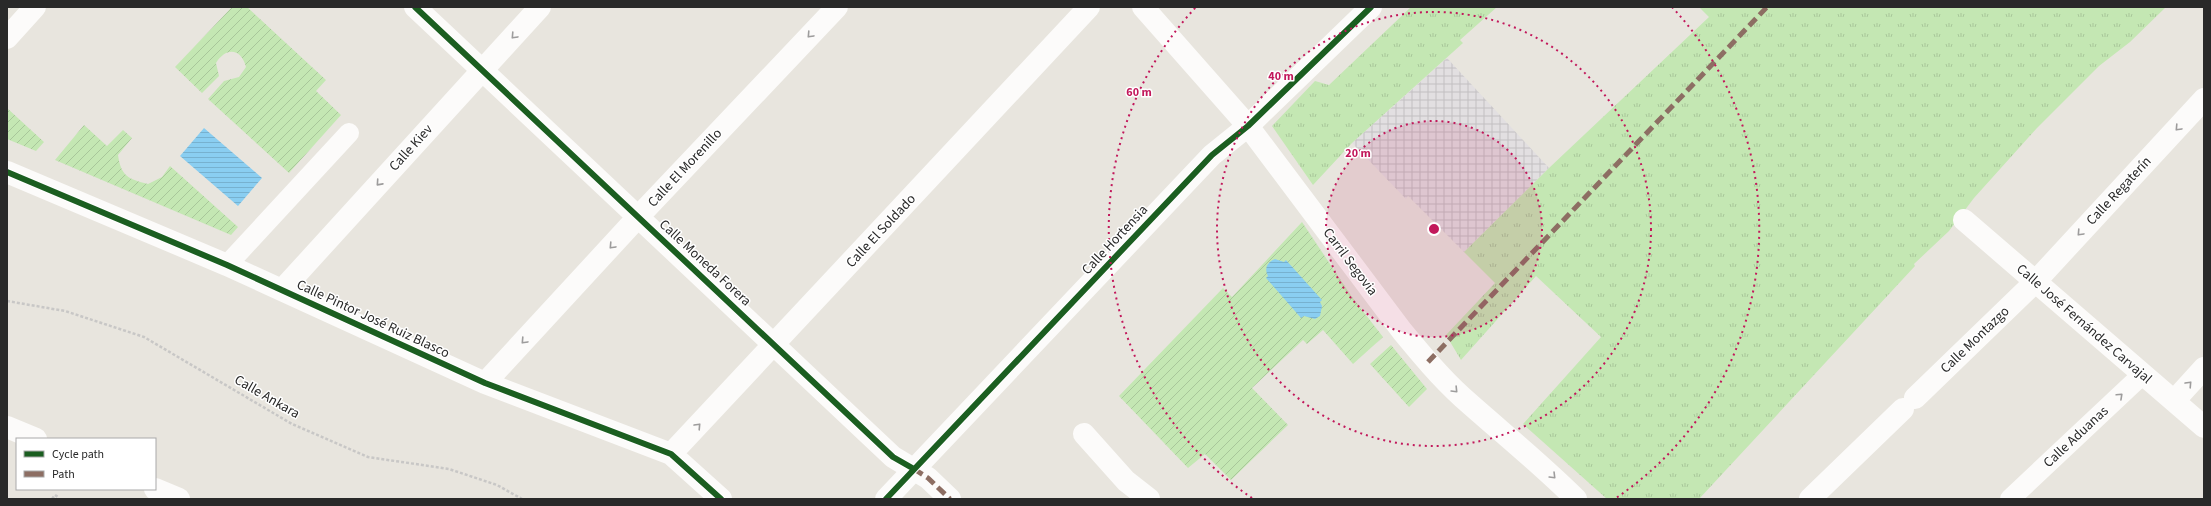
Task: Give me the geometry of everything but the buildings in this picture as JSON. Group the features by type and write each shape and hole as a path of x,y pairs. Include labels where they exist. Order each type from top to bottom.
{"street":[{"path":"7,38 35,7"},
{"name":"Calle Moneda Forera","path":"415,7 481,71 893,457 928,478 950,499"},
{"name":"Calle Kiev","path":"282,290 540,7"},
{"name":"Calle El Morenillo","path":"485,383 638,217 837,7"},
{"name":"Calle El Soldado","path":"671,454 775,345 1089,7"},
{"name":"Carril Segovia","path":"1143,7 1248,126 1402,331 1428,362 1461,396 1544,467 1576,499"},
{"name":"Calle Hortensia","path":"886,499 1212,155 1248,126 1371,7"},
{"name":"Calle Regaterín","path":"2035,282 2204,99"},
{"name":"Calle Pintor José Ruiz Blasco","path":"7,172 227,265 485,383 671,454 720,499"},
{"name":"Calle José Fernández Carvajal","path":"1964,220 2204,427"},
{"name":"Calle Montazgo","path":"1810,499 2035,282"},
{"path":"2174,401 2204,368"},
{"path":"7,427 34,438"},
{"path":"1084,434 1126,481 1149,499"},
{"path":"156,489 179,499"}],"lane":[{"path":"227,265 348,133"},
{"name":"Calle Aduanas","path":"2010,499 2143,374"}],"path":[{"path":"52,499 55,495 58,498"}],"shaded area":[{"path":"1447,58 1549,168 1464,252 1408,196 1406,199 1352,143"}],"green space":[{"path":"232,7 247,7 326,80 316,91 341,115 289,173 208,99 224,81 239,77 246,67 241,56 233,52 224,54 216,63 219,76 202,93 175,67"},
{"path":"1411,7 1497,7 1460,40 1463,43 1352,143 1313,185 1272,126 1315,81 1329,85"},
{"path":"1699,7 2166,7 2130,42 2099,66 2037,128 1974,198 1949,231 1914,264 1915,266 1699,499 1607,499 1523,424 1601,337 1536,276 1461,360 1446,335 1495,283 1464,252 1549,168 1709,17"},
{"path":"7,108 44,142 36,151 7,139"},
{"path":"84,125 107,146 123,130 132,138 118,155 121,168 127,176 148,184 162,177 170,166 238,227 231,235 55,160"},
{"path":"1302,222 1352,297 1383,337 1353,364 1323,330 1307,344 1303,340 1252,388 1288,425 1231,480 1205,454 1188,468 1119,396 1223,288 1232,297"},
{"path":"1391,345 1427,389 1409,407 1370,364"}],"water":[{"path":"204,128 262,178 238,206 180,156"},
{"path":"1275,259 1284,262 1286,260 1322,300 1320,302 1322,306 1320,316 1315,319 1304,316 1301,318 1266,278 1268,276 1266,268 1270,262"}],"marked path":[{"path":"1428,362 1767,7"},
{"path":"914,469 928,478 950,499"}],"cycle path":[{"path":"415,7 893,457 914,469"},
{"path":"886,499 1212,155 1248,126 1371,7"},
{"path":"7,172 227,265 485,383 671,454 721,499"}]}
